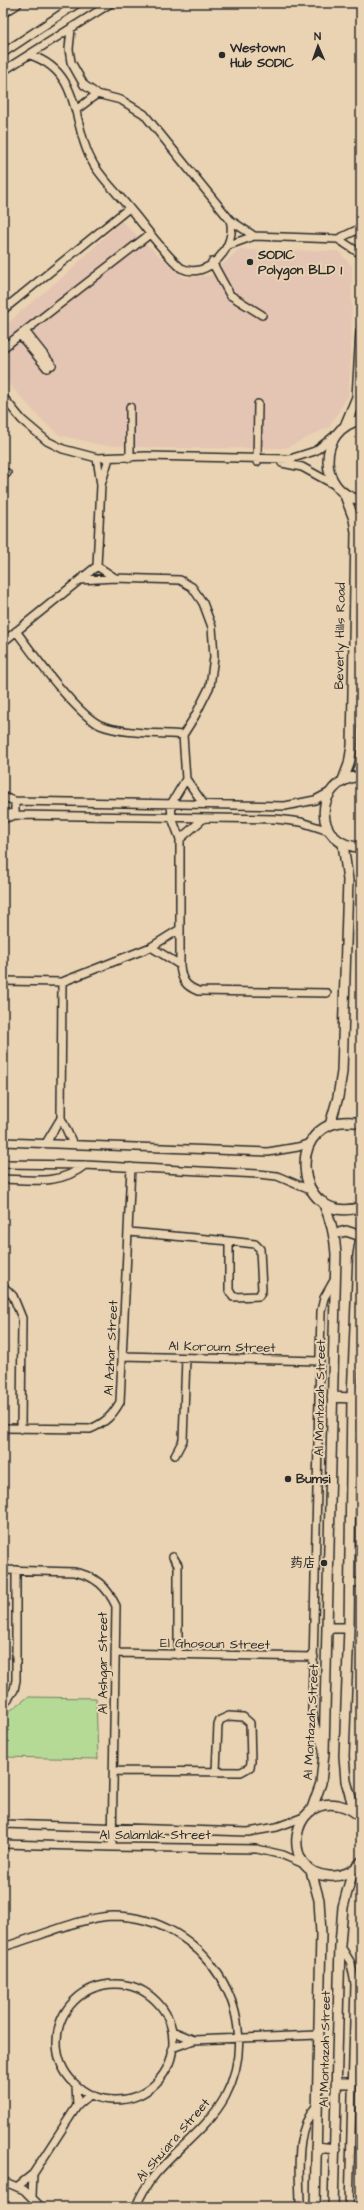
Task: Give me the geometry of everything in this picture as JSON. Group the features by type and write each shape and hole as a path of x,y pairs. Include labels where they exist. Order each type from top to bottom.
{"main road":[{"path":"3,11 16,3"}],"street":[{"path":"3,53 78,3"},
{"path":"3,71 71,30 111,3"},
{"path":"71,30 69,48 73,68 84,85 97,94 121,100 144,114 230,220 254,236"},
{"path":"30,55 47,62 57,70 69,88 76,110 80,132 89,156 102,176 150,234 176,264 187,271 200,271 229,246 254,236 338,239 361,228"},
{"path":"76,110 97,94"},
{"path":"3,310 129,208"},
{"path":"229,246 232,233 230,220"},
{"path":"3,348 150,234"},
{"path":"338,239 361,254"},
{"path":"212,262 230,295 262,315"},
{"path":"3,397 22,420 46,441 63,449 97,458 130,458 146,456 257,460 296,458 315,451 335,436 345,426 358,397 361,331"},
{"path":"23,333 50,366"},
{"path":"257,460 258,404"},
{"path":"130,407 130,458"},
{"path":"345,426 361,420"},
{"path":"335,436 329,447 327,460 329,473 335,485"},
{"path":"97,458 102,485"},
{"path":"3,642 97,566 102,485 109,458"},
{"path":"257,460 297,466 335,485 344,493 361,500"},
{"name":"Beverly Hills Road","path":"343,780 349,764 352,746 356,532 354,519 344,493"},
{"path":"97,566 115,578"},
{"path":"80,580 115,578 180,580 192,587 203,604 212,627 214,657 210,686 195,716 182,735 186,780 203,804"},
{"path":"16,631 56,682 92,720 100,725 117,729 182,735"},
{"path":"3,797 15,801 285,806 315,800 330,792 343,780 361,776"},
{"path":"186,780 171,804 172,818 180,839 180,965 184,981 190,988 198,991 327,994"},
{"path":"329,831 324,811 330,792"},
{"path":"15,801 15,815"},
{"path":"3,812 15,815 288,820 329,831 343,844 361,848"},
{"path":"3,819 15,815"},
{"path":"180,839 203,819"},
{"path":"330,1125 338,1097 342,1072 348,893 347,868 343,844"},
{"path":"3,981 62,982 151,947 180,929"},
{"path":"151,947 180,965"},
{"path":"62,982 61,1118 73,1144"},
{"path":"46,1143 61,1118"},
{"path":"310,1190 305,1176 304,1161 310,1143 318,1132 330,1125 340,1122 361,1123"},
{"path":"3,1142 268,1152 298,1147 310,1143"},
{"path":"3,1164 131,1167 277,1176 310,1190 323,1202 338,1209 353,1210 361,1207"},
{"path":"3,1179 53,1180 70,1175 85,1165"},
{"name":"Al Azhar Street","path":"3,1428 90,1429 103,1424 114,1414 120,1402 131,1167"},
{"name":"Al Montazah Street","path":"315,2207 321,1917 308,1867 296,1843 298,1829 308,1814 321,1783 324,1753 336,1276 335,1234 330,1217 323,1202"},
{"path":"335,1234 346,1231 361,1236 358,1255 352,1398 356,1435 348,1582 349,1628 344,1764 359,1816"},
{"path":"128,1232 229,1241 254,1244 260,1249 262,1290 259,1296 233,1297 231,1295 229,1290 229,1241"},
{"path":"324,1753 314,1725 312,1710 320,1361 324,1298 336,1276"},
{"path":"3,1286 13,1296 22,1318 21,1429"},
{"name":"Al Koroum Street","path":"123,1356 320,1361"},
{"path":"175,1455 183,1440 186,1358"},
{"path":"332,1397 352,1398 361,1389"},
{"path":"173,1557 178,1565 178,1655"},
{"name":"Al Ashgar Street","path":"3,1570 74,1572 85,1574 99,1581 109,1593 116,1606 112,1848"},
{"path":"3,1706 14,1690 16,1680 16,1570"},
{"path":"348,1582 361,1583"},
{"path":"328,1628 349,1628"},
{"name":"El Ghosoun Street","path":"115,1653 314,1657"},
{"path":"114,1770 242,1772 250,1767 252,1728 247,1719 243,1717 229,1716 220,1720 218,1725 216,1771"},
{"path":"308,1814 322,1806 333,1804 345,1806 359,1816"},
{"name":"Al Salamlak Street","path":"3,1824 248,1832 277,1827 308,1814"},
{"name":"Al Salamlak Street","path":"3,1844 112,1848 257,1849 283,1855 308,1867"},
{"path":"308,1867 329,1876 338,1876 359,1865"},
{"name":"Al Montazah Street","path":"333,2207 338,2083 340,1946 343,1907 359,1865"},
{"name":"Al Shu'ara Street","path":"3,1947 96,1918 130,1918 164,1927 194,1946 210,1961 222,1978 231,1997 238,2038 234,2071 225,2097 201,2129 154,2177 141,2195 136,2207"},
{"path":"340,1946 351,1964 354,1974 350,2207"},
{"path":"116,1984 132,1986 146,1993 158,2003 167,2016 172,2031 172,2048 168,2064 161,2077 150,2088 136,2096 121,2100 105,2099 90,2094 76,2085 66,2074 60,2062 57,2048 57,2034 60,2020 67,2008 86,1991 101,1986 116,1984"},
{"path":"354,2020 361,2024"},
{"path":"172,2031 194,2040"},
{"path":"172,2048 194,2040 318,2035"},
{"path":"338,2083 352,2083"},
{"path":"76,2085 77,2106"},
{"path":"18,2186 34,2174 77,2106 90,2094"},
{"path":"300,2207 302,2132 310,2113 317,2105"},
{"path":"316,2147 336,2149"},
{"path":"32,2196 34,2174"},
{"path":"3,2181 18,2186 32,2196 41,2207"}],"shaded area":[{"path":"121,221 184,278 212,275 238,250 338,251 352,266 351,355 348,396 329,427 286,448 163,448 101,445 60,435 42,420 3,377 3,329 21,311 68,273"}],"green space":[{"path":"28,1697 96,1698 98,1759 3,1757 3,1716"}],"place":[{"name":"Westown Hub SODIC","path":"222,55"},
{"name":"SODIC Polygon BLD 1","path":"250,262"},
{"name":"Bumsi","path":"288,1479"},
{"name":"药店","path":"324,1563"}]}
